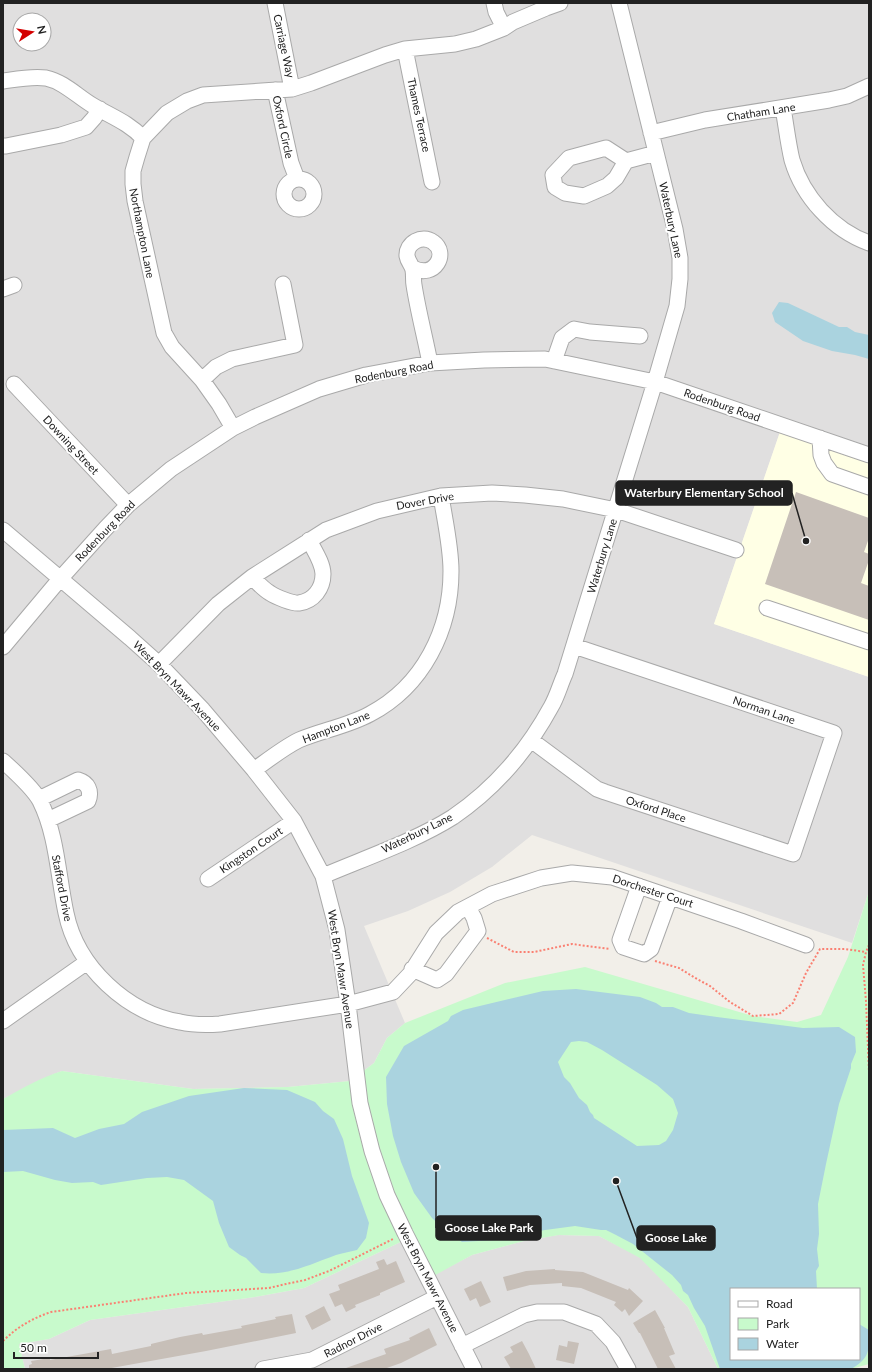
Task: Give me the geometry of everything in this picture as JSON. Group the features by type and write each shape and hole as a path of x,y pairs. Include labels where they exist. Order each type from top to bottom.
{"street":[{"name":"Carriage Way","path":"275,3 292,89"},
{"path":"494,3 496,12 504,28"},
{"path":"292,89 405,49 455,44 476,39 560,3"},
{"name":"Waterbury Lane","path":"323,876 415,837 453,817 473,802 515,762 531,740 551,706 565,674 655,382 677,306 680,279 680,258 675,229 619,3"},
{"name":"Thames Terrace","path":"405,49 432,182"},
{"path":"3,81 34,77 48,79 72,90 91,104 134,129 143,138"},
{"name":"Chatham Lane","path":"651,133 705,120 847,96 869,86"},
{"name":"Oxford Circle","path":"292,89 275,90 291,163 297,179"},
{"name":"Northampton Lane","path":"233,428 219,404 202,380 172,347 161,325 135,201 133,184 135,164 143,138 172,108 203,95 275,90"},
{"path":"783,108 793,160 804,188 816,205 835,224 857,238 869,243"},
{"path":"3,146 62,135 86,126 100,109"},
{"path":"626,161 616,178 607,186 584,196 565,193 555,187 553,175 569,158 606,148 626,161 656,154"},
{"path":"413,268 414,284 430,363"},
{"path":"202,380 216,367 232,359 295,345 283,284"},
{"path":"554,361 562,338 574,329 590,332 640,336"},
{"name":"Rodenburg Road","path":"3,647 60,578 128,505 171,469 233,428 281,405 366,375 430,363 545,359 655,382 869,455"},
{"name":"Downing Street","path":"14,384 128,505"},
{"path":"820,438 821,455 824,463 832,474 869,487"},
{"name":"Dover Drive","path":"159,664 218,604 252,576 309,540 326,530 377,511 441,496 492,493 563,499 616,510 736,550"},
{"name":"Hampton Lane","path":"254,770 282,750 299,741 348,724 371,714 397,695 424,666 438,641 444,626 450,594 450,564 441,496"},
{"name":"West Bryn Mawr Avenue","path":"3,530 159,664 203,710 254,770 294,822 323,876 337,930 360,1103 372,1151 387,1195 474,1369"},
{"path":"252,576 269,593 285,600 299,603 314,596 321,586 323,574 321,562 309,540"},
{"path":"767,608 869,642"},
{"name":"Norman Lane","path":"574,646 834,734 793,854"},
{"name":"Oxford Place","path":"531,740 597,789 793,854"},
{"name":"Stafford Drive","path":"3,761 19,775 39,799 48,820 66,915 72,933 87,962 122,998 154,1014 180,1022 200,1025 220,1024 348,1004"},
{"path":"39,799 78,780 86,784 88,787 90,796 88,801 48,820"},
{"name":"Kingston Court","path":"208,879 294,822"},
{"name":"Dorchester Court","path":"348,1004 393,992 412,970 436,933 458,912 492,894 541,878 572,873 612,877 756,926 806,945"},
{"path":"638,886 620,940 623,947 644,954 651,949 670,897"},
{"path":"412,970 437,980 446,974 478,931 474,918 468,907"},
{"path":"3,1021 87,962"},
{"name":"Radnor Drive","path":"263,1369 312,1360 437,1297"},
{"path":"462,1346 524,1316 537,1312 564,1312 596,1324 613,1342 628,1369"}],"path":[{"path":"485,937 514,952 534,952 572,944 613,950"},
{"path":"869,945 863,965 869,1072"},
{"path":"649,960 679,968 710,986 730,1002 753,1016 779,1014 793,1003 806,973 820,949 845,949 866,952"},
{"path":"3,1342 23,1325 37,1317 52,1312 186,1293 269,1288 305,1280 344,1264 405,1233"}],"shaded area":[{"path":"3,3 869,3 869,455 781,429 714,624 869,677 869,891 852,943 532,835 492,867 450,892 408,911 364,926 405,1023 387,1038 374,1063 350,1081 288,1087 193,1089 62,1071 3,1099"},
{"path":"781,429 869,459 869,677 714,624"},
{"path":"558,1235 599,1236 640,1257 688,1307 718,1369 25,1369 19,1344 49,1339 90,1320 255,1297 304,1288 407,1239 428,1278 472,1255 524,1241"}],"green space":[{"path":"869,891 869,1364 851,1369 718,1369 688,1307 640,1258 599,1236 559,1235 524,1241 472,1255 428,1279 407,1239 304,1288 255,1297 90,1320 49,1339 19,1344 25,1369 3,1369 3,1099 47,1076 62,1071 193,1089 288,1087 350,1081 374,1063 387,1038 405,1023 505,983 585,967 753,1016 797,1022 821,1015 848,957"}],"water":[{"path":"779,302 788,303 839,327 847,327 855,332 869,335 869,359 832,351 803,341 775,322 772,313"},
{"path":"576,989 640,997 662,1007 673,1007 689,1013 803,1028 839,1027 855,1037 856,1052 839,1104 818,1204 819,1234 817,1249 819,1266 816,1271 817,1288 730,1288 730,1360 860,1360 860,1325 869,1330 868,1349 862,1361 851,1369 720,1369 705,1326 688,1295 683,1291 681,1285 672,1275 633,1244 616,1235 606,1230 575,1226 545,1230 495,1240 462,1242 446,1231 432,1218 414,1193 401,1162 393,1136 387,1104 386,1077 404,1046 448,1021 451,1016 463,1010 543,991","holes":["571,1042 587,1042 657,1085 673,1099 678,1113 673,1130 666,1141 659,1145 637,1146 594,1118 587,1105 579,1098 570,1083 564,1077 558,1062"]},
{"path":"244,1088 287,1090 315,1102 323,1111 334,1119 343,1139 352,1176 369,1223 366,1238 357,1250 336,1255 290,1271 281,1273 261,1273 246,1258 229,1247 219,1223 213,1201 184,1180 167,1177 147,1178 101,1185 93,1182 72,1183 55,1180 23,1171 3,1172 3,1130 53,1128 75,1138 99,1129 124,1124 142,1112 189,1096"}],"building":[{"path":"796,492 869,518 869,538 864,552 869,554 869,560 861,583 869,586 869,620 765,584"},
{"path":"384,1259 387,1265 396,1261 405,1282 380,1293 380,1295 355,1305 356,1307 346,1312 342,1304 335,1307 329,1294 340,1290 338,1285 379,1269 376,1262"},
{"path":"555,1269 583,1272 628,1290 629,1288 643,1301 629,1316 625,1309 622,1312 614,1305 616,1302 581,1288 562,1286 562,1283 530,1285 507,1291 503,1277 526,1271"},
{"path":"481,1281 491,1302 480,1307 476,1298 470,1301 464,1289"},
{"path":"324,1306 331,1320 312,1330 305,1316"},
{"path":"655,1310 665,1328 675,1354 669,1356 676,1369 658,1369 640,1333 633,1323"},
{"path":"292,1314 296,1333 106,1369 29,1369 29,1365 32,1364 31,1361 50,1358 50,1360 111,1349 112,1354 151,1346 151,1344 180,1337 202,1333 203,1335 242,1328 241,1326 276,1319 275,1317"},
{"path":"429,1328 437,1345 401,1363 384,1369 346,1368 386,1354 384,1349 410,1340 409,1338"},
{"path":"522,1341 536,1369 511,1369 504,1357 513,1352 510,1347"},
{"path":"568,1341 579,1343 574,1364 556,1360 559,1345 567,1347"}],"place":[{"name":"Waterbury Elementary School","path":"806,541"},
{"name":"Goose Lake Park","path":"436,1167"},
{"name":"Goose Lake","path":"616,1181"}]}
